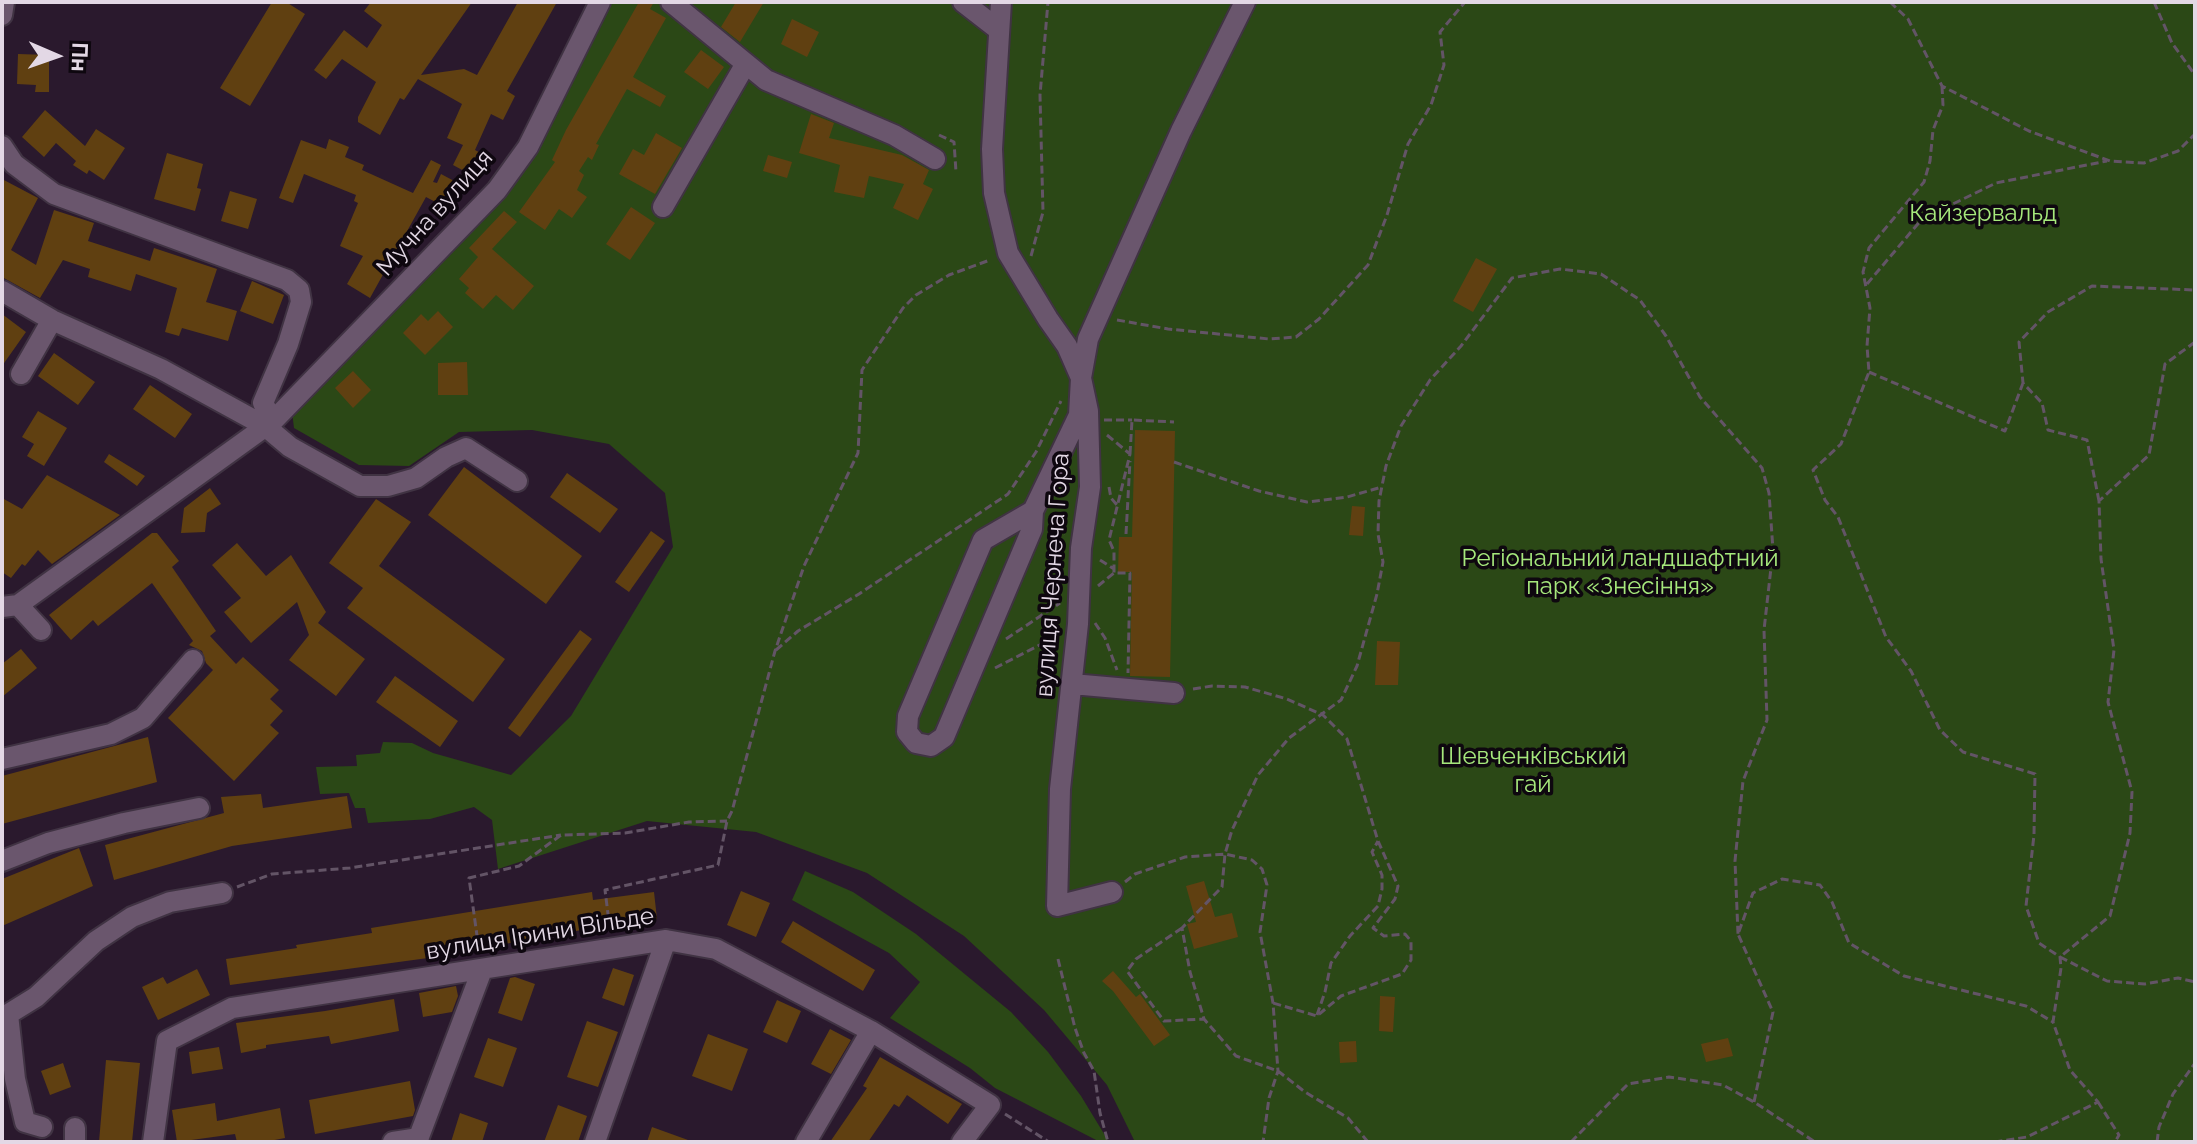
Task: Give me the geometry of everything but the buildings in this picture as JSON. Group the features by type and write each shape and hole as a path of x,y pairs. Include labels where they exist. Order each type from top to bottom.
{"street":[{"path":"2,15 4,2"},
{"name":"Мучна вулиця","path":"41,630 10,606 269,424 497,190 528,147 600,2"},
{"path":"671,2 766,80 894,135 935,159"},
{"path":"963,2 999,30"},
{"name":"вулиця Чернеча Гора","path":"1001,2 992,149 994,193 1008,253 1067,346 1081,378 1089,428 1090,487 1081,548 1078,618 1060,789 1057,906 1112,892"},
{"path":"1033,511 983,540 908,716 907,732 916,743 931,746 944,737 1032,529 1033,511 1079,415 1088,339 1181,131 1245,2"},
{"path":"663,207 745,65"},
{"path":"2,146 14,164 54,194 287,280 299,290 301,302 263,403 269,424"},
{"path":"2,291 52,320 161,369 269,424 290,447 360,486 388,486 416,478 446,457 466,448 517,481"},
{"path":"21,374 52,320"},
{"path":"2,759 111,734 132,724 143,718 193,660"},
{"path":"1072,684 1174,693"},
{"path":"2,861 48,843 199,808"},
{"path":"42,1127 25,1122 5,1016 36,997 96,941 132,917 170,902 222,893"},
{"path":"595,1142 666,940"},
{"name":"вулиця Ірини Вільде","path":"153,1142 167,1041 232,1008 666,940 716,949 871,1031 990,1105"},
{"path":"393,1142 418,1140 482,970"},
{"path":"806,1142 871,1031"},
{"path":"962,1142 990,1105"}],"path":[{"path":"1024,281 1043,212 1040,95 1048,2"},
{"path":"1098,316 1168,329 1269,339 1296,337 1319,319 1368,265 1408,144 1431,105 1444,65 1440,32 1465,2"},
{"path":"1890,2 1908,19 1942,86 1943,105 1933,130 1924,182 1869,248 1863,272 1870,308 1867,346 1869,372 1841,444 1813,470 1825,500 1838,517 1886,637 1911,671 1940,730 1963,752 2035,774 2034,835 2026,906 2039,943 2107,981 2145,984 2178,978 2195,982"},
{"path":"2154,2 2172,43 2195,75"},
{"path":"1942,86 2029,131 2110,161"},
{"path":"1866,286 1922,219 1996,183 2110,161 2144,163 2178,151 2195,134"},
{"path":"939,135 954,142 956,172"},
{"path":"613,948 605,890 718,865 721,860 727,821 775,651 804,566 858,453 862,370 903,308 916,295 949,275 1008,253"},
{"path":"1204,1019 1164,1021 1127,971 1136,959 1182,928 1222,887 1225,854 1232,830 1258,775 1289,738 1341,700 1368,633 1383,562 1378,534 1382,487 1386,466 1401,426 1430,380 1461,346 1512,278 1560,269 1601,274 1640,300 1666,336 1700,397 1762,468 1769,493 1773,550 1764,630 1767,720 1743,781 1735,861 1738,934 1773,1012 1754,1102"},
{"path":"1869,372 2005,431 2023,383 2019,342 2048,312 2092,286 2195,290"},
{"path":"2099,501 2149,455 2165,364 2195,342"},
{"path":"2023,383 2042,403 2048,430 2087,440 2099,501 2101,559 2114,650 2108,702 2132,792 2130,833 2110,916 2060,957"},
{"path":"775,651 798,631 1008,494 1036,452 1060,402 1067,395"},
{"path":"1089,428 1132,420 1174,422"},
{"path":"1126,534 1132,420"},
{"path":"1089,428 1130,454"},
{"path":"995,668 1078,618 1098,625 1117,673 1128,679 1130,573 1114,573 1114,551 1109,540 1130,454"},
{"path":"1174,462 1259,491 1307,502 1347,497 1382,487"},
{"path":"1115,517 1127,518"},
{"path":"1174,693 1212,686 1245,687 1287,699 1323,715 1347,739 1378,841 1398,886 1395,899 1373,928 1384,936 1405,934 1411,941 1411,960 1402,974 1341,996 1317,1016"},
{"path":"222,893 272,874 378,864 561,835 625,833 689,822 727,821"},
{"path":"482,970 469,878 519,866 561,835"},
{"path":"1317,1016 1331,963 1350,936 1378,906 1382,875 1372,852 1378,841"},
{"path":"1112,892 1135,874 1185,857 1225,854 1252,860 1262,869 1267,885 1260,932 1273,1003 1278,1071 1269,1098 1263,1142"},
{"path":"1738,934 1753,893 1782,879 1820,885 1832,902 1849,943 1890,968 1904,976 2026,1006 2053,1022"},
{"path":"1182,928 1190,972 1204,1019 1236,1056 1278,1071 1348,1118 1368,1142"},
{"path":"2060,957 2053,1022 2070,1070 2098,1102 2119,1135 2115,1142"},
{"path":"1058,959 1075,1028 1094,1071 1108,1142"},
{"path":"1273,1003 1317,1016"},
{"path":"2157,1142 2159,1127 2173,1094 2195,1063"},
{"path":"1571,1142 1628,1084 1669,1077 1723,1085 1815,1142"},
{"path":"1995,1142 2027,1137 2098,1102"},
{"path":"990,1105 1049,1142"}],"green space":[{"name":"Регіональний ландшафтний парк «Знесіння»","path":"611,2 2195,2 2195,1142 1135,1142 1107,1085 1044,1010 964,936 867,873 756,832 647,821 498,869 492,820 474,807 430,819 368,823 365,808 355,808 349,793 320,794 316,767 357,766 356,755 380,753 383,742 412,743 433,753 511,775 571,716 673,547 665,493 609,444 532,430 459,432 409,466 359,465 294,428 292,412 473,229 583,54"},
{"path":"805,871 853,892 916,934 1011,1012 1048,1052 1081,1096 1109,1142 1100,1142 995,1088 970,1068 890,1018 920,982 889,953 792,900"}],"park label":[{"name":"Кайзервальд","path":"1983,214"},
{"name":"Шевченківський гай","path":"1533,771"}]}
